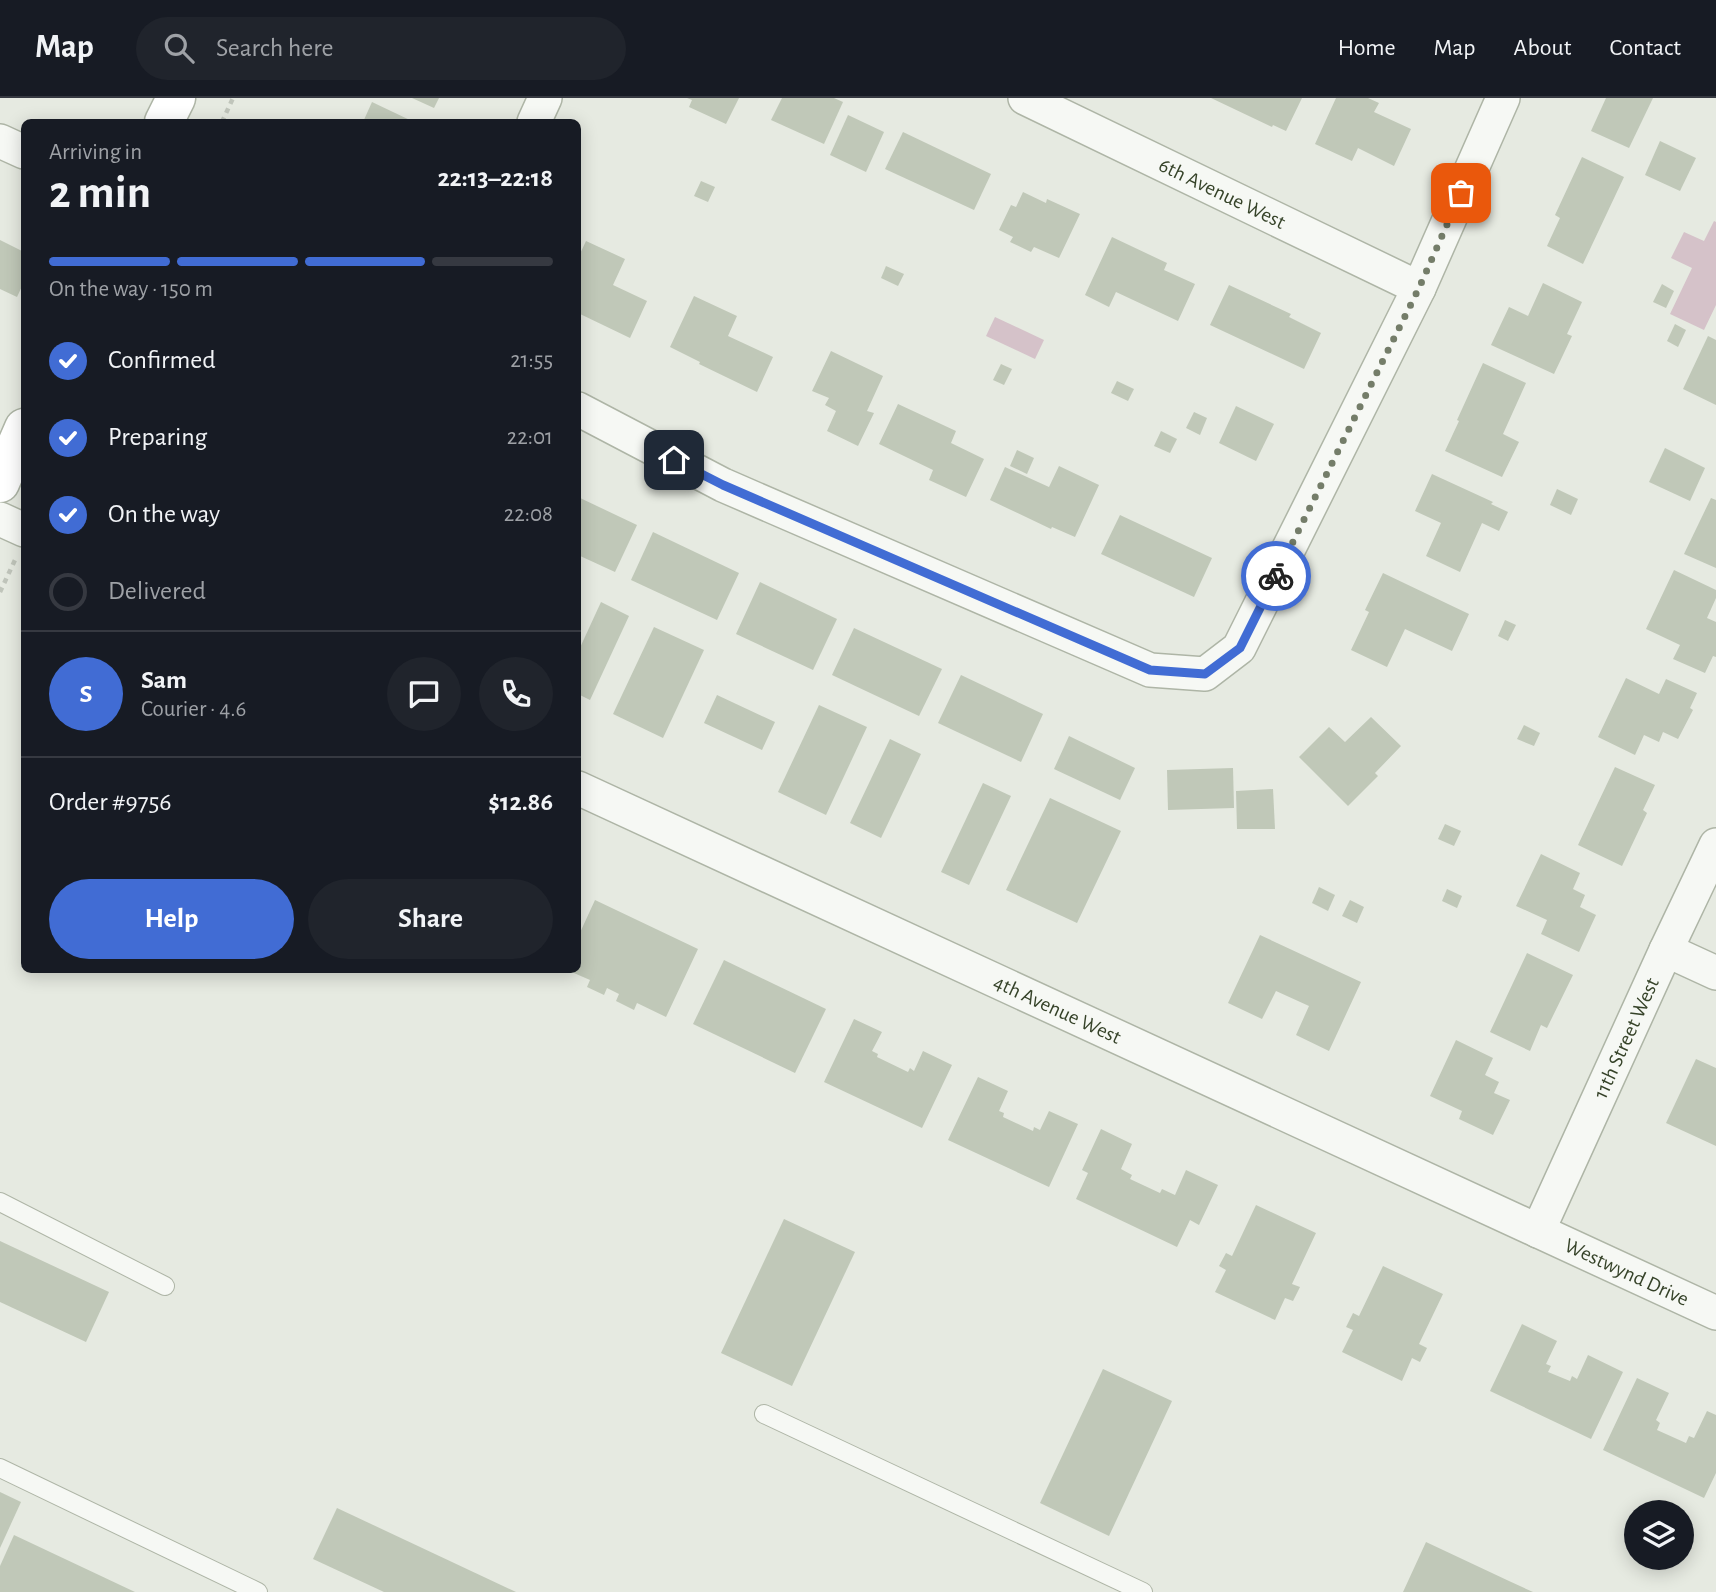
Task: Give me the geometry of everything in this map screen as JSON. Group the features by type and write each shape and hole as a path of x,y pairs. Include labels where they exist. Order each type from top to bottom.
{"street":[{"path":"166,119 176,98"},
{"path":"535,119 545,98"},
{"name":"6th Avenue West","path":"1024,98 1419,288"},
{"path":"581,412 723,485 1150,670 1205,674 1240,648 1419,288 1503,98"},
{"path":"0,141 21,151"},
{"path":"0,483 21,435"},
{"path":"0,519 21,539"},
{"name":"4th Avenue West","path":"581,789 1538,1231"},
{"name":"11th Street West","path":"1538,1231 1665,950 1716,845"},
{"path":"1665,950 1716,973"},
{"name":"Westwynd Drive","path":"1538,1231 1716,1312"}],"lane":[{"path":"0,1202 165,1286"},
{"path":"764,1414 1143,1592"},
{"path":"0,1468 258,1592"}],"path":[{"path":"223,119 233,98"},
{"path":"0,592 21,542"}],"shaded area":[{"path":"1714,221 1716,305 1704,330 1670,314 1692,268 1671,258 1684,232 1704,241"},
{"path":"995,317 1044,340 1035,359 986,336"}],"building":[{"path":"412,98 439,98 434,108"},
{"path":"687,98 739,98 726,124 689,107 692,100"},
{"path":"782,98 834,98 843,102 824,144 771,120"},
{"path":"1211,98 1302,98 1286,131"},
{"path":"1336,98 1368,98 1379,103 1374,112 1411,129 1394,166 1358,148 1352,161 1315,144"},
{"path":"1606,98 1653,98 1629,148 1591,131"},
{"path":"372,102 408,119 364,119"},
{"path":"848,115 884,132 866,172 830,155"},
{"path":"903,132 991,174 974,210 885,169"},
{"path":"1660,141 1696,158 1680,191 1645,175"},
{"path":"1582,157 1624,177 1583,264 1547,246 1560,218 1555,215"},
{"path":"701,181 715,187 708,202 694,196"},
{"path":"1023,192 1046,203 1047,199 1080,214 1059,258 1034,247 1031,252 1010,242 1013,237 999,230 1011,205 1016,207"},
{"path":"1112,237 1167,263 1164,270 1195,284 1178,321 1116,292 1109,307 1085,295"},
{"path":"0,240 21,250 21,288 17,297 0,289"},
{"path":"586,241 625,259 613,285 647,301 630,338 581,314 581,252"},
{"path":"886,266 904,274 898,286 881,278"},
{"path":"1543,283 1582,302 1567,334 1572,336 1554,374 1491,345 1509,307 1528,316"},
{"path":"1662,284 1674,291 1666,308 1653,302"},
{"path":"1229,285 1291,314 1289,317 1321,333 1304,369 1210,325"},
{"path":"694,296 737,316 728,336 773,357 757,392 670,347"},
{"path":"1675,324 1686,330 1678,347 1667,341"},
{"path":"1708,336 1716,340 1716,405 1683,389"},
{"path":"831,351 883,376 867,411 874,413 858,446 827,431 836,411 825,405 829,398 812,391"},
{"path":"1483,363 1526,383 1503,434 1519,442 1502,477 1445,451"},
{"path":"1001,364 1012,369 1004,385 993,380"},
{"path":"1117,381 1134,389 1128,401 1111,393"},
{"path":"898,404 956,431 951,443 984,459 966,497 929,480 933,470 879,444"},
{"path":"1236,406 1274,424 1256,461 1219,443"},
{"path":"1194,412 1207,418 1200,435 1186,428"},
{"path":"1161,431 1177,439 1170,453 1154,446"},
{"path":"1665,448 1705,468 1690,501 1649,482"},
{"path":"1017,450 1034,458 1027,474 1010,466"},
{"path":"1059,466 1099,485 1075,537 1052,527 1051,529 990,500 1005,467 1049,487"},
{"path":"1432,474 1493,502 1491,504 1508,512 1499,531 1482,523 1460,572 1426,556 1441,523 1415,511"},
{"path":"1557,489 1578,499 1571,515 1550,505"},
{"path":"581,498 637,525 615,572 581,556"},
{"path":"1711,498 1716,500 1716,568 1684,554"},
{"path":"1120,515 1212,558 1194,597 1101,554"},
{"path":"653,532 739,573 717,620 631,580"},
{"path":"1674,570 1716,590 1716,598 1707,618 1716,622 1716,657 1713,656 1705,673 1673,659 1680,645 1646,629"},
{"path":"1383,573 1469,614 1452,651 1405,629 1387,667 1351,650 1369,612 1365,610"},
{"path":"760,582 837,619 813,670 736,634"},
{"path":"601,602 629,616 590,700 581,696 581,645"},
{"path":"1505,620 1516,625 1508,641 1498,636"},
{"path":"654,627 704,650 663,738 613,714"},
{"path":"854,628 942,669 919,716 832,675"},
{"path":"961,675 1043,714 1021,762 938,723"},
{"path":"1626,678 1659,694 1666,679 1697,693 1690,708 1693,710 1678,739 1663,732 1659,742 1644,735 1635,755 1598,737"},
{"path":"717,695 775,722 762,750 704,723"},
{"path":"819,705 867,727 826,815 778,792"},
{"path":"1371,717 1401,746 1375,773 1378,776 1348,806 1299,757 1329,727 1345,742"},
{"path":"1524,725 1540,733 1534,746 1517,739"},
{"path":"1069,736 1135,768 1120,800 1054,769"},
{"path":"890,739 921,754 881,838 850,823"},
{"path":"1615,767 1655,785 1643,810 1647,813 1622,866 1578,845"},
{"path":"1233,768 1234,808 1168,810 1167,770"},
{"path":"983,783 1011,796 969,885 941,872"},
{"path":"1273,789 1275,829 1237,829 1236,791"},
{"path":"1050,798 1121,831 1077,923 1006,890"},
{"path":"1445,824 1461,831 1454,846 1438,839"},
{"path":"1541,854 1580,873 1573,889 1585,895 1580,907 1596,915 1579,952 1541,934 1547,920 1516,906"},
{"path":"1319,887 1335,895 1328,911 1312,903"},
{"path":"1447,889 1462,896 1457,908 1442,901"},
{"path":"595,900 698,949 666,1017 637,1003 634,1010 616,1001 619,994 607,988 604,995 587,987 590,980 574,973 581,973 581,930"},
{"path":"1350,900 1364,907 1357,923 1342,916"},
{"path":"1260,935 1361,982 1329,1051 1296,1035 1309,1006 1276,991 1262,1019 1228,1003"},
{"path":"1527,953 1573,975 1547,1028 1541,1025 1530,1051 1490,1032"},
{"path":"724,960 826,1009 795,1073 693,1024"},
{"path":"854,1019 882,1032 872,1051 878,1054 877,1057 908,1072 910,1068 914,1071 923,1051 952,1065 922,1128 824,1082"},
{"path":"1456,1040 1493,1058 1485,1075 1499,1082 1494,1093 1510,1100 1493,1135 1459,1119 1462,1111 1430,1096"},
{"path":"1696,1059 1716,1068 1716,1146 1666,1123"},
{"path":"978,1077 1008,1091 999,1111 1004,1113 1003,1117 1033,1131 1034,1127 1040,1130 1049,1111 1078,1124 1049,1187 948,1140"},
{"path":"1101,1129 1132,1144 1121,1169 1132,1175 1130,1179 1160,1193 1162,1189 1175,1195 1186,1170 1218,1185 1199,1225 1190,1220 1177,1247 1076,1199 1088,1173 1082,1170"},
{"path":"1256,1205 1316,1233 1292,1284 1300,1287 1293,1301 1285,1298 1275,1320 1215,1292 1226,1270 1219,1266 1226,1253 1232,1256"},
{"path":"784,1219 855,1252 792,1386 721,1353"},
{"path":"0,1241 109,1292 86,1342 0,1302"},
{"path":"1383,1266 1443,1294 1419,1344 1427,1348 1420,1362 1412,1358 1402,1381 1342,1352 1353,1330 1346,1327 1353,1313 1359,1316"},
{"path":"1522,1324 1557,1341 1546,1364 1551,1366 1548,1372 1570,1381 1572,1376 1577,1379 1588,1355 1623,1372 1591,1439 1490,1391"},
{"path":"1103,1369 1172,1401 1109,1536 1040,1503"},
{"path":"1637,1378 1669,1393 1656,1420 1660,1423 1657,1430 1686,1443 1689,1436 1694,1438 1707,1411 1716,1415 1716,1473 1704,1498 1603,1450"},
{"path":"0,1492 21,1502 0,1548"},
{"path":"337,1508 516,1592 384,1592 313,1559"},
{"path":"14,1535 135,1592 0,1592 0,1566"},
{"path":"1426,1542 1509,1581 1533,1592 1403,1592"}],"way so far":[{"path":"1276,576 1419,288 1461,193"}],"route":[{"path":"674,460 723,485 1150,670 1205,674 1240,648 1276,576"}]}
